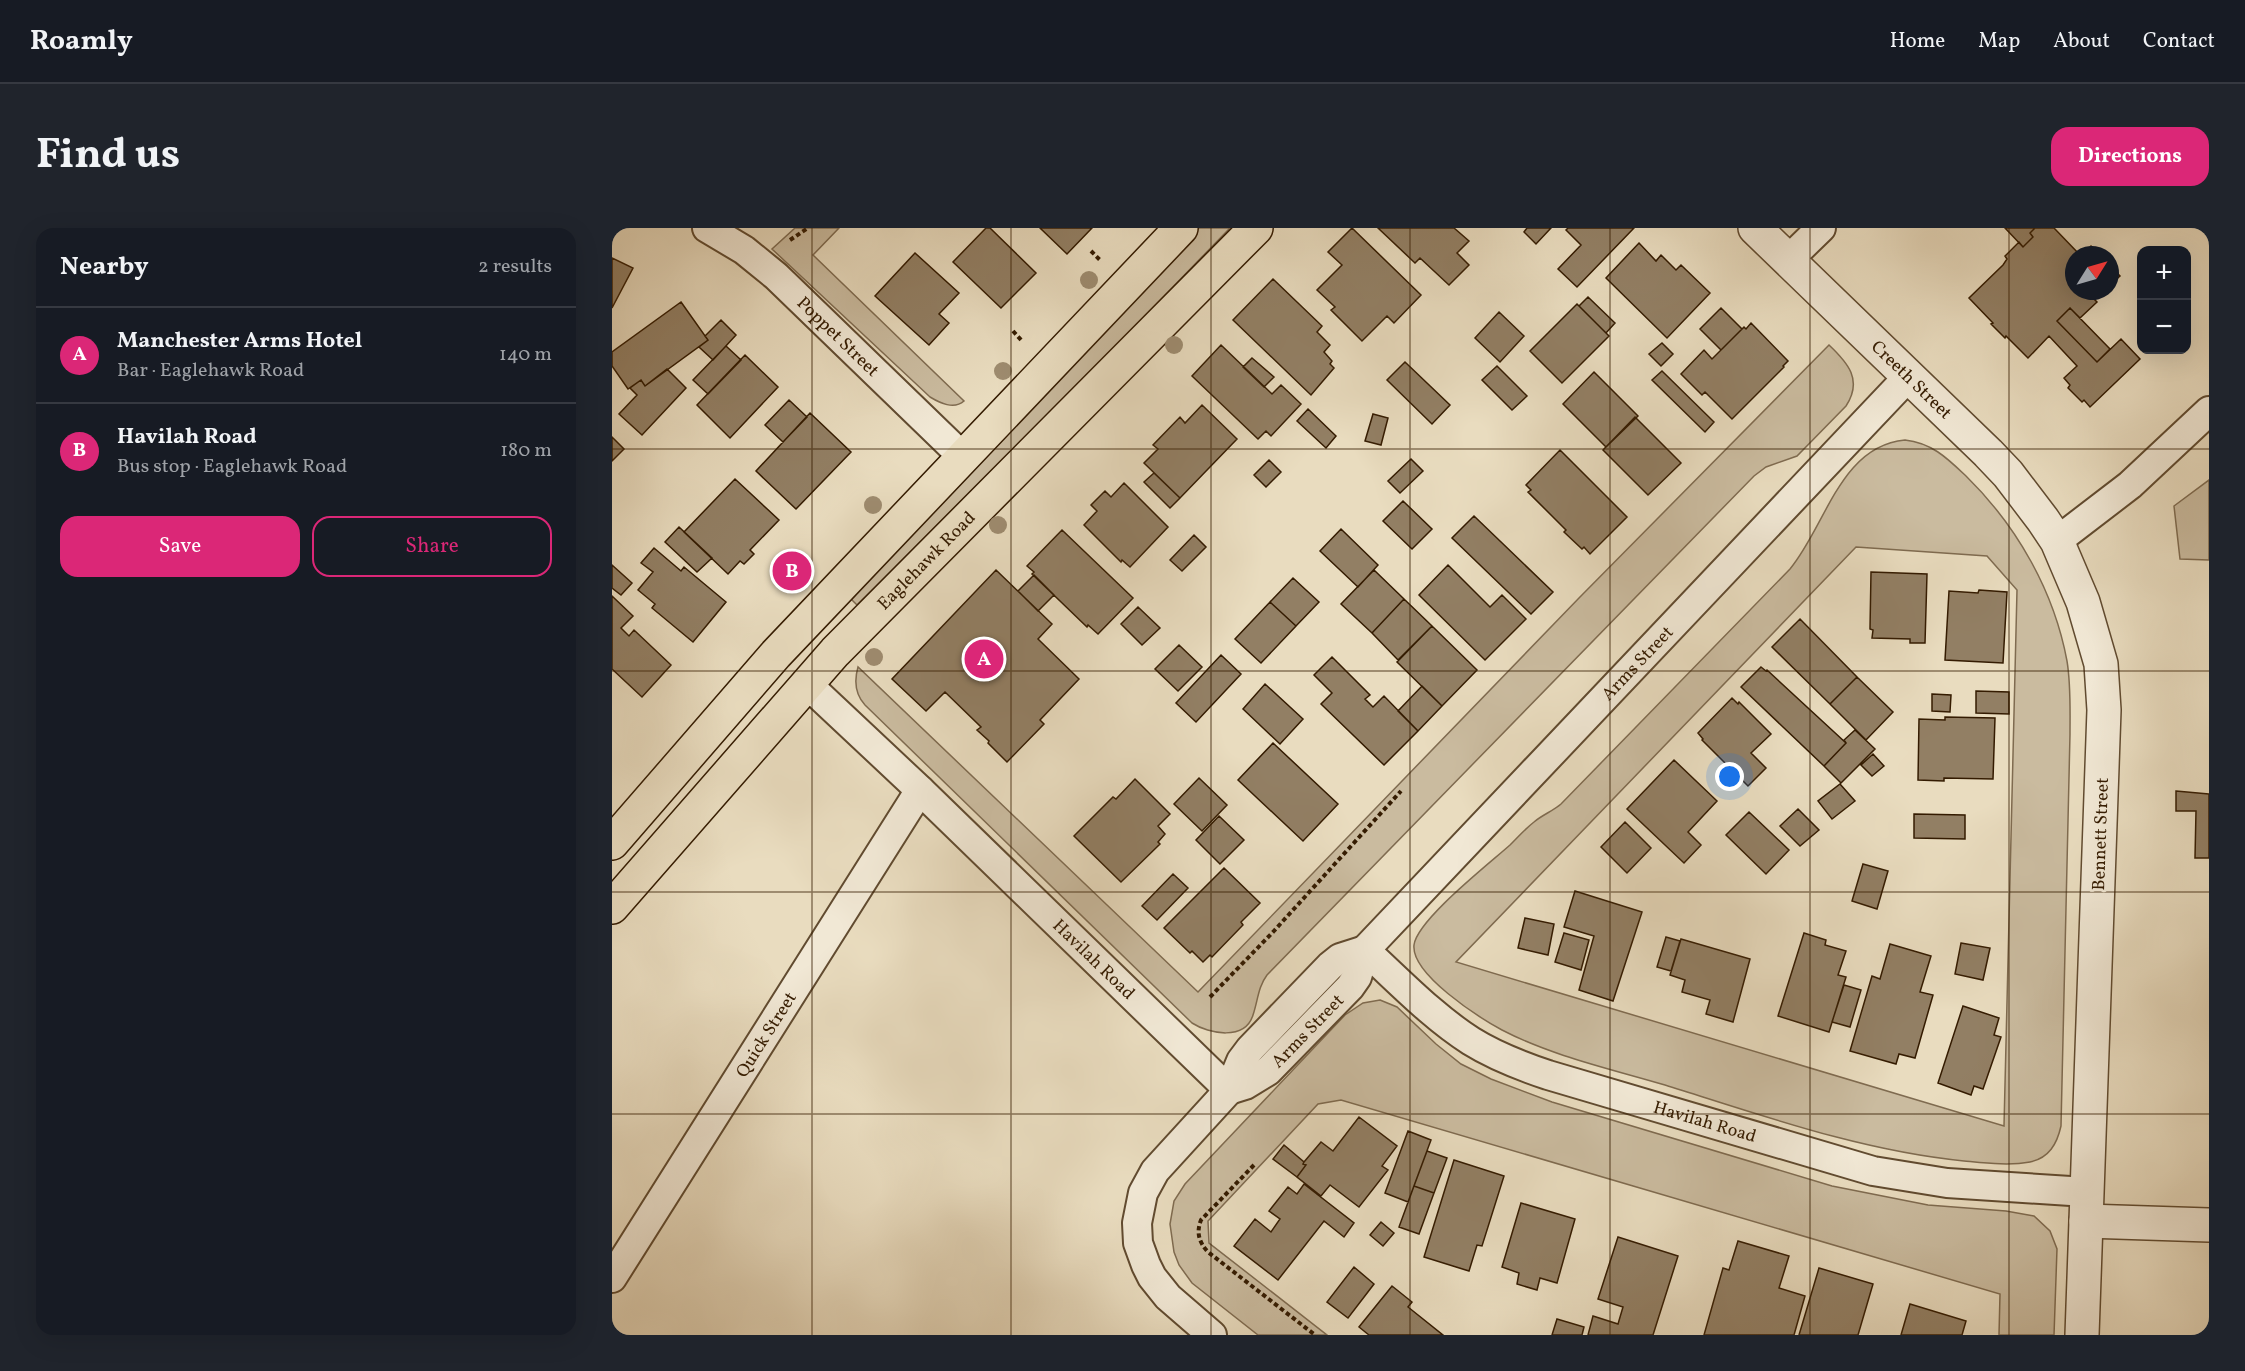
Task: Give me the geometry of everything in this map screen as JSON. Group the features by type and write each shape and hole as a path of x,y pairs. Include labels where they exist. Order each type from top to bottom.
{"main road":[{"path":"612,843 776,654 1181,228"},
{"name":"Eaglehawk Road","path":"612,907 835,652 1256,228"},
{"name":"Havilah Road","path":"776,654 806,683"}],"street":[{"name":"Poppet Street","path":"707,228 744,250 776,276 962,456"},
{"name":"Creeth Street","path":"1755,228 2008,474 2057,541"},
{"path":"1788,260 1821,228"},
{"name":"Arms Street","path":"1212,1335 1177,1307 1152,1277 1141,1254 1137,1223 1143,1192 1155,1171 1228,1090 1245,1085 1268,1071 1334,1004 1357,976 1365,950 1908,376"},
{"path":"2057,541 2130,485 2209,411"},
{"name":"Bennett Street","path":"2057,541 2083,602 2093,634 2101,664 2104,710 2082,1335"},
{"name":"Havilah Road","path":"806,683 920,790 1228,1090"},
{"name":"Quick Street","path":"612,1278 920,790"},
{"name":"Havilah Road","path":"1365,950 1423,1004 1470,1040 1498,1056 1548,1075 1873,1171 2209,1225"}],"path":[{"path":"790,240 808,228"},
{"path":"1091,251 1100,260"},
{"path":"1013,331 1022,341"},
{"path":"1210,997 1273,932 1401,790"},
{"path":"1254,1164 1201,1220 1198,1237 1208,1252 1315,1335"}],"shaded area":[{"path":"795,228 839,228 813,255 964,401 951,405 930,397 772,249"},
{"path":"1199,228 1230,228 1072,391 857,605 848,596"},
{"path":"1829,345 1842,358 1851,372 1853,388 1846,406 1797,456 1766,467 1754,476 1267,975 1249,1023 1235,1032 1217,1032 1192,1023 865,705 857,692 858,667 1198,992 1579,598"},
{"path":"1905,440 1923,444 1952,463 1984,495 2017,538 2043,585 2061,635 2067,661 2070,688 2070,734 2061,1126 2057,1139 2047,1154 2030,1162 2005,1164 1964,1161 1851,1141 1561,1055 1502,1030 1463,1005 1434,981 1423,969 1416,956 1414,945 1427,921 1540,817 1561,804 1790,569 1850,472 1865,457 1883,446","holes":["1856,547 1987,556 2017,590 2004,1126 1456,962"]},
{"path":"2209,480 2209,560 2180,559 2174,506"},
{"path":"1380,1000 1397,1007 1461,1064 1491,1079 1552,1102 1832,1186 1928,1205 2006,1211 2034,1216 2050,1231 2057,1249 2054,1335 1999,1335 2000,1294 1341,1100 1318,1104 1208,1221 1209,1243 1327,1335 1258,1335 1192,1283 1179,1265 1174,1252 1170,1224 1174,1201 1185,1184 1345,1015 1363,1003"}],"building":[{"path":"986,228 990,228 1036,273 1001,308 953,262"},
{"path":"1040,228 1092,228 1067,254"},
{"path":"1352,228 1421,295 1394,323 1387,316 1362,341 1331,310 1335,307 1317,290 1342,265 1328,252"},
{"path":"1378,228 1454,228 1469,241 1457,253 1469,265 1449,285 1420,258 1415,263"},
{"path":"1527,228 1551,228 1536,244 1524,232"},
{"path":"1568,228 1634,228 1577,287 1558,269 1581,245 1566,230"},
{"path":"2005,228 2035,228 2030,233 2033,237 2023,247"},
{"path":"2035,228 2054,228 2071,246 2065,246 2065,300 2095,300 2097,302 2080,318 2070,308 2057,321 2097,362 2121,339 2140,359 2090,407 2068,388 2070,385 2064,378 2077,366 2049,336 2028,358 1991,324 1993,323 1969,298 2003,265 2007,259 2005,256 2019,242 2023,247 2033,237 2030,233"},
{"path":"1639,243 1656,261 1661,255 1676,270 1681,265 1710,293 1667,338 1606,278"},
{"path":"915,253 959,293 939,314 949,323 929,345 875,296"},
{"path":"612,258 633,268 612,308"},
{"path":"1273,279 1322,326 1317,332 1330,345 1324,352 1332,361 1330,364 1334,368 1311,395 1233,320"},
{"path":"1588,297 1615,323 1606,333 1579,306"},
{"path":"681,302 708,340 645,386 641,380 628,389 612,366 612,352"},
{"path":"1577,304 1609,336 1562,383 1530,351"},
{"path":"1721,308 1742,329 1721,350 1700,329"},
{"path":"2070,308 2110,349 2097,362 2057,321"},
{"path":"1499,312 1524,336 1500,362 1475,338"},
{"path":"721,320 736,335 713,360 699,347 708,340 705,336"},
{"path":"1751,323 1788,361 1732,419 1705,392 1702,395 1681,374 1704,350 1712,359 1744,327 1746,329"},
{"path":"1662,343 1673,354 1661,366 1649,354"},
{"path":"1221,345 1272,394 1281,385 1301,404 1271,436 1266,431 1258,439 1192,376"},
{"path":"726,346 741,360 708,394 693,380"},
{"path":"745,355 778,387 730,438 697,405"},
{"path":"1252,358 1274,377 1264,387 1243,367"},
{"path":"1405,362 1450,405 1432,424 1387,380"},
{"path":"1497,366 1527,396 1512,410 1482,380"},
{"path":"667,369 686,388 642,435 619,414 637,395 630,388 641,380 645,386"},
{"path":"1662,371 1714,422 1705,432 1652,380"},
{"path":"1594,372 1638,416 1606,447 1563,404"},
{"path":"789,400 807,417 783,442 765,425"},
{"path":"1202,405 1237,439 1180,498 1144,463 1158,449 1153,445 1180,417 1185,423"},
{"path":"1308,409 1336,436 1326,448 1297,421"},
{"path":"810,413 851,452 796,509 756,471"},
{"path":"1373,414 1388,418 1381,445 1365,441"},
{"path":"1635,417 1681,463 1648,495 1603,450"},
{"path":"612,437 624,449 612,461"},
{"path":"1560,450 1627,517 1590,554 1564,532 1566,530 1528,492 1531,490 1526,485"},
{"path":"1411,459 1423,471 1400,493 1388,481"},
{"path":"1269,460 1281,472 1266,487 1254,475"},
{"path":"1154,473 1180,498 1170,508 1144,482"},
{"path":"735,479 779,520 750,550 754,554 744,564 740,561 728,574 684,532"},
{"path":"1124,483 1168,527 1130,567 1122,560 1121,562 1084,525 1097,511 1091,505 1105,491 1111,497"},
{"path":"1403,501 1432,529 1412,549 1383,521"},
{"path":"1474,516 1553,592 1531,614 1452,538"},
{"path":"679,527 712,558 697,572 665,542"},
{"path":"1341,529 1378,565 1358,587 1320,551"},
{"path":"1062,530 1133,598 1098,634 1088,625 1087,627 1032,574 1034,572 1027,566"},
{"path":"1194,535 1206,547 1182,571 1170,560"},
{"path":"654,548 681,571 684,567 726,602 693,642 652,608 655,604 638,590 653,572 641,563"},
{"path":"612,565 632,583 621,595 612,588"},
{"path":"1448,565 1490,607 1502,595 1526,619 1485,660 1419,595"},
{"path":"996,570 1052,624 1038,639 1079,679 1040,720 1044,724 1007,762 977,730 981,727 945,692 926,711 892,679"},
{"path":"1374,570 1404,599 1372,633 1341,604"},
{"path":"1871,572 1927,574 1925,643 1910,643 1910,639 1872,638 1873,630 1870,629"},
{"path":"1034,575 1054,595 1038,611 1018,591"},
{"path":"1293,578 1319,602 1296,626 1270,602"},
{"path":"1979,590 2007,592 2003,663 1945,660 1949,591 1978,593"},
{"path":"612,596 633,616 621,628 629,636 634,630 671,665 642,697 612,669"},
{"path":"1404,599 1432,626 1398,660 1372,633"},
{"path":"1270,602 1296,626 1261,663 1235,639"},
{"path":"1138,607 1160,628 1142,645 1121,624"},
{"path":"1800,619 1857,677 1830,704 1772,647"},
{"path":"1432,626 1477,670 1442,706 1397,662"},
{"path":"1179,645 1202,667 1178,691 1155,669"},
{"path":"1221,655 1241,674 1196,722 1176,703"},
{"path":"1332,657 1370,695 1365,699 1373,707 1384,696 1418,731 1384,765 1321,704 1332,693 1314,675"},
{"path":"1761,667 1846,743 1824,766 1741,687"},
{"path":"1857,677 1893,712 1866,740 1830,704"},
{"path":"1265,684 1303,719 1280,744 1243,709"},
{"path":"1422,686 1442,706 1418,731 1398,711"},
{"path":"1976,691 2009,692 2009,714 1976,713"},
{"path":"1932,694 1951,695 1950,712 1932,711"},
{"path":"1732,698 1738,704 1739,702 1771,734 1751,753 1766,768 1748,786 1702,740 1698,733"},
{"path":"1945,717 1995,718 1993,779 1918,780 1919,719 1945,720"},
{"path":"1855,730 1875,749 1841,783 1824,766 1846,743 1844,740"},
{"path":"1273,743 1338,804 1303,841 1238,780"},
{"path":"1873,754 1884,766 1872,776 1861,765"},
{"path":"1674,760 1717,801 1688,832 1701,845 1684,863 1627,809"},
{"path":"1199,778 1227,805 1202,831 1174,804"},
{"path":"1135,779 1170,814 1158,826 1165,834 1158,842 1160,844 1121,882 1074,836 1113,797 1116,799"},
{"path":"1840,784 1855,801 1832,819 1818,801"},
{"path":"2176,791 2209,794 2209,858 2195,858 2196,811 2176,811"},
{"path":"1798,809 1819,830 1800,846 1780,826"},
{"path":"1749,812 1789,850 1766,874 1726,835"},
{"path":"1914,814 1965,815 1965,839 1914,838"},
{"path":"1219,816 1244,840 1220,864 1196,840"},
{"path":"1625,822 1651,848 1627,873 1601,847"},
{"path":"1863,864 1888,871 1877,909 1852,901"},
{"path":"1224,868 1260,903 1241,922 1243,925 1212,957 1210,955 1203,962 1164,928"},
{"path":"1173,874 1188,888 1157,920 1142,906"},
{"path":"1575,891 1642,912 1613,1001 1579,990 1594,936 1564,927"},
{"path":"1525,918 1554,924 1548,955 1518,948"},
{"path":"1564,933 1589,940 1581,970 1555,962"},
{"path":"1804,933 1826,940 1825,945 1846,951 1838,975 1846,977 1829,1032 1778,1016"},
{"path":"1666,937 1680,941 1671,971 1657,967"},
{"path":"1681,939 1750,959 1733,1022 1706,1014 1710,1000 1682,992 1685,980 1670,975"},
{"path":"1961,943 1990,948 1983,980 1955,974"},
{"path":"1890,944 1931,956 1920,992 1933,995 1915,1058 1899,1054 1896,1064 1850,1051 1872,976 1880,979"},
{"path":"1844,985 1861,990 1850,1027 1832,1022"},
{"path":"1963,1006 1999,1018 1994,1035 2001,1037 1983,1089 1974,1086 1971,1095 1938,1083"},
{"path":"1359,1117 1397,1146 1382,1166 1388,1170 1359,1207 1330,1185 1321,1196 1297,1177 1306,1165 1303,1164 1304,1162 1321,1142 1333,1151"},
{"path":"1408,1131 1431,1140 1408,1202 1385,1193"},
{"path":"1284,1145 1306,1165 1297,1177 1273,1159"},
{"path":"1427,1151 1447,1158 1434,1193 1414,1186"},
{"path":"1454,1160 1504,1176 1482,1246 1477,1245 1469,1271 1424,1257"},
{"path":"1304,1184 1354,1223 1344,1237 1324,1221 1278,1280 1234,1246 1255,1219 1271,1232 1280,1219 1269,1211 1288,1187 1297,1194"},
{"path":"1414,1186 1434,1193 1419,1234 1399,1227"},
{"path":"1521,1203 1575,1219 1557,1283 1540,1278 1537,1290 1517,1284 1519,1273 1502,1267"},
{"path":"1381,1222 1394,1233 1383,1246 1370,1235"},
{"path":"1618,1237 1678,1256 1653,1335 1588,1335 1593,1316 1618,1324 1623,1307 1598,1299"},
{"path":"1738,1241 1789,1256 1779,1288 1805,1296 1794,1335 1704,1335 1723,1268 1729,1270"},
{"path":"1354,1267 1374,1284 1348,1318 1327,1302"},
{"path":"1819,1268 1873,1284 1858,1335 1799,1335"},
{"path":"1392,1286 1412,1302 1408,1307 1443,1335 1369,1335 1359,1327"},
{"path":"1910,1304 1966,1321 1962,1335 1901,1335"},
{"path":"1557,1319 1584,1327 1582,1335 1552,1335"}],"place":[{"name":"Havilah Road","path":"792,571"},
{"name":"Manchester Arms Hotel","path":"984,659"}]}
